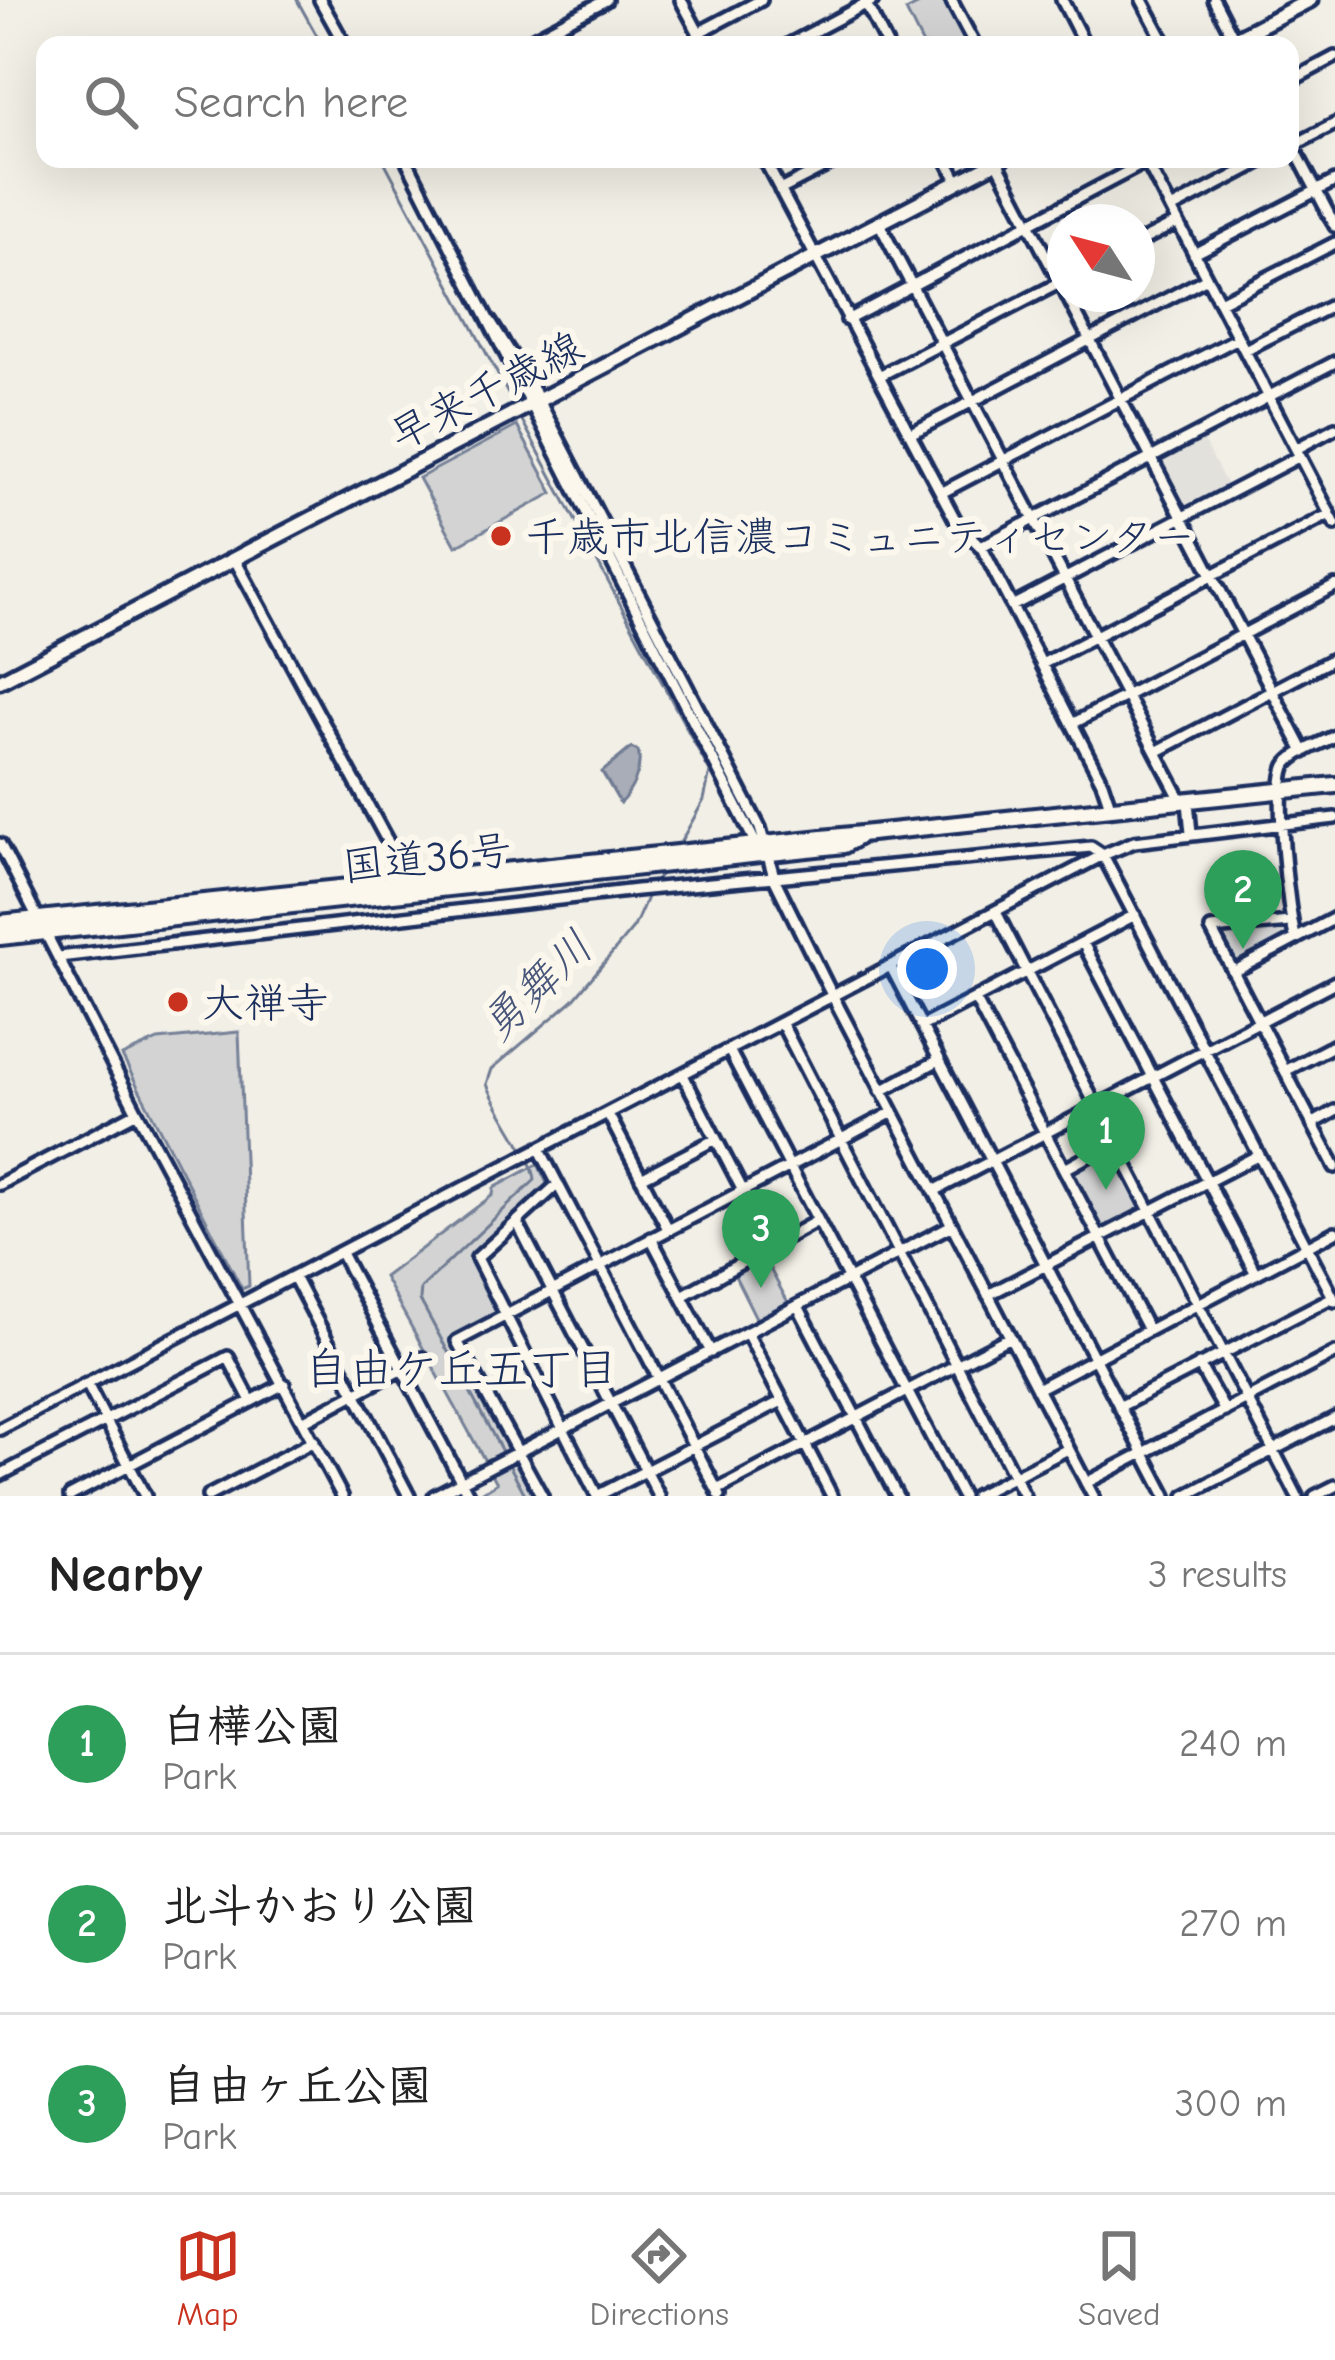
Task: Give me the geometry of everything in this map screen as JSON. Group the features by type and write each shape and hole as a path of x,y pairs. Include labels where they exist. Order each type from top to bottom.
{"highway":[{"name":"国道36号","path":"0,937 43,926 762,848 844,845 858,837 1335,785"},
{"name":"国道36号","path":"0,923 43,926"}],"main road":[{"path":"1242,36 1292,4 1310,0"},
{"name":"早来千歳線","path":"0,681 984,168"}],"street":[{"path":"320,0 340,36"},
{"path":"537,36 606,0"},
{"path":"681,0 700,36"},
{"path":"698,33 761,0"},
{"path":"951,0 970,36"},
{"path":"1062,0 1080,36"},
{"path":"1142,0 1161,36"},
{"path":"1214,0 1230,36"},
{"path":"805,36 868,1 883,36"},
{"path":"819,29 822,36"},
{"path":"1299,77 1335,57"},
{"path":"1299,140 1335,124"},
{"path":"1299,159 1335,226"},
{"path":"411,168 490,321 512,351 525,407 762,848 832,996 1093,1496"},
{"path":"769,168 957,523 980,547 1012,606 1102,782 1111,810"},
{"path":"780,190 816,168"},
{"path":"951,168 958,182"},
{"path":"1003,168 1047,256"},
{"path":"847,320 1133,168"},
{"path":"1042,664 1211,574 1333,519 1150,168"},
{"path":"1171,209 1249,168"},
{"path":"1194,254 1335,181"},
{"path":"1155,234 1178,222"},
{"path":"879,223 1185,802 1191,833"},
{"path":"1220,302 1335,243"},
{"path":"910,434 1207,278"},
{"path":"879,376 1047,295"},
{"path":"1245,350 1335,304"},
{"path":"1076,312 1304,752"},
{"path":"941,493 1238,338"},
{"path":"980,547 1335,362"},
{"path":"1012,606 1182,517 1335,428"},
{"path":"234,557 408,887"},
{"path":"1072,724 1335,586"},
{"path":"1156,752 1335,658"},
{"path":"1296,939 1290,922 1281,777 1285,765 1335,736"},
{"path":"0,1429 1103,855 1134,842 1335,818"},
{"path":"0,844 342,1496"},
{"path":"59,957 637,890 1090,847 1103,855 1334,1299 1119,1407"},
{"path":"996,912 1298,1496"},
{"path":"922,1026 1135,915"},
{"path":"1233,972 1335,918"},
{"path":"1290,922 1211,929 1335,1167"},
{"path":"1082,943 1256,1274"},
{"path":"890,967 1166,1496"},
{"path":"934,1191 1335,982"},
{"path":"975,999 1148,1330"},
{"path":"782,1024 1024,1496"},
{"path":"1285,1071 1335,1045"},
{"path":"730,1052 962,1496"},
{"path":"881,1091 939,1060"},
{"path":"683,1075 743,1190"},
{"path":"0,1184 137,1112"},
{"path":"542,1496 458,1341 893,1112"},
{"path":"1312,1124 1335,1112"},
{"path":"608,1114 668,1229"},
{"path":"641,1178 716,1139"},
{"path":"1065,1169 1114,1142"},
{"path":"536,1149 718,1493 855,1415 1010,1336"},
{"path":"988,1294 1259,1155"},
{"path":"558,1184 477,1258 597,1496 782,1401"},
{"path":"682,1296 817,1221"},
{"path":"517,1222 659,1496"},
{"path":"434,1496 952,1226"},
{"path":"1037,1389 1335,1232"},
{"path":"651,1238 711,1352"},
{"path":"341,1253 470,1496"},
{"path":"294,1277 409,1496"},
{"path":"798,1306 897,1496"},
{"path":"747,1333 827,1494"},
{"path":"0,1475 228,1357 251,1401"},
{"path":"304,1421 423,1358"},
{"path":"1086,1484 1333,1359"},
{"path":"1199,1365 1225,1411"},
{"path":"87,1384 145,1496"},
{"path":"70,1496 284,1384"},
{"path":"1185,1496 1335,1418"},
{"path":"208,1496 314,1441"},
{"path":"975,1496 1068,1449"},
{"path":"1315,1496 1335,1486"}],"shaded area":[{"path":"927,0 945,0 963,36 918,36 906,11"},
{"path":"517,426 553,493 456,546 419,478"},
{"path":"1201,436 1228,487 1181,512 1154,461"},
{"path":"631,748 638,751 638,772 620,803 602,772"},
{"path":"1285,925 1285,936 1234,963 1220,936"},
{"path":"239,1032 249,1286 242,1289 122,1056 158,1040"},
{"path":"1113,1147 1143,1209 1099,1230 1069,1171"},
{"path":"538,1164 548,1186 472,1258 500,1313 452,1341 535,1496 476,1496 497,1483 384,1277 493,1195 494,1188"},
{"path":"763,1256 789,1304 757,1320 733,1272"}],"waterway":[{"name":"勇舞川","path":"297,0 317,36"},
{"name":"勇舞川","path":"388,168 514,405"},
{"name":"勇舞川","path":"518,413 710,772 704,800 680,843"},
{"name":"勇舞川","path":"653,886 661,873"},
{"name":"勇舞川","path":"526,1496 420,1300 421,1288 535,1180 487,1084 492,1069 573,1000 634,927 648,895"}],"place":[{"name":"千歳市北信濃コミュニティセンター","path":"501,536"},
{"name":"北斗かおり公園","path":"1243,949"},
{"name":"大禅寺","path":"178,1002"},
{"name":"白樺公園","path":"1106,1190"},
{"name":"自由ヶ丘公園","path":"761,1288"}],"district":[{"name":"自由ケ丘五丁目","path":"461,1368"}]}
